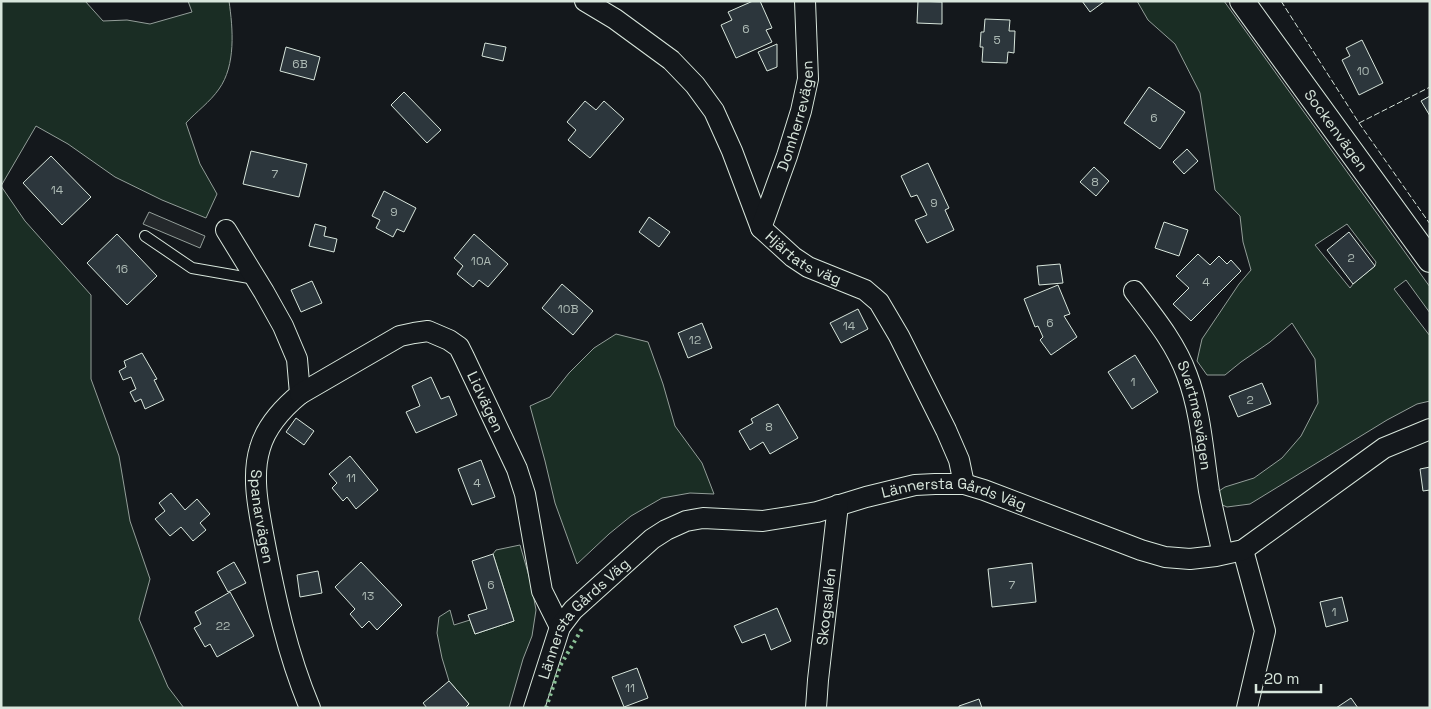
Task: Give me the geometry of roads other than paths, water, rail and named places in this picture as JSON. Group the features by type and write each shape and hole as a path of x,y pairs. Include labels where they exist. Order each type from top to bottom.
{"street":[{"name":"Hjärtats väg","path":"585,1 616,19 671,60 695,85 714,111 762,228 793,257 808,267 865,290 879,302 899,336 946,430 958,460 964,484"},
{"name":"Domherrevägen","path":"762,228 801,111 808,79 805,1"},
{"name":"Sockenvägen","path":"1242,1 1430,260"},
{"path":"226,230 283,326 297,359 300,394"},
{"name":"Svartmesvägen","path":"1134,292 1173,346 1187,374 1194,398 1209,491 1223,554"},
{"name":"Lidvägen","path":"300,394 400,336 428,331 449,340 459,347 517,469 525,494 542,591 560,627"},
{"name":"Spanarvägen","path":"300,394 285,406 263,440 257,460 257,486 260,514 275,597 287,646 310,708"},
{"name":"Lännersta Gårds Väg","path":"534,708 560,627 573,610 652,539 686,521 703,518 763,521 816,512 914,485 964,484 998,495 1141,550 1165,556 1190,559 1243,550 1384,448 1430,430"},
{"name":"Skogsallén","path":"816,708 838,505"},
{"path":"1243,550 1265,631 1247,708"}],"lane":[{"path":"145,236 192,268 256,279"}]}
